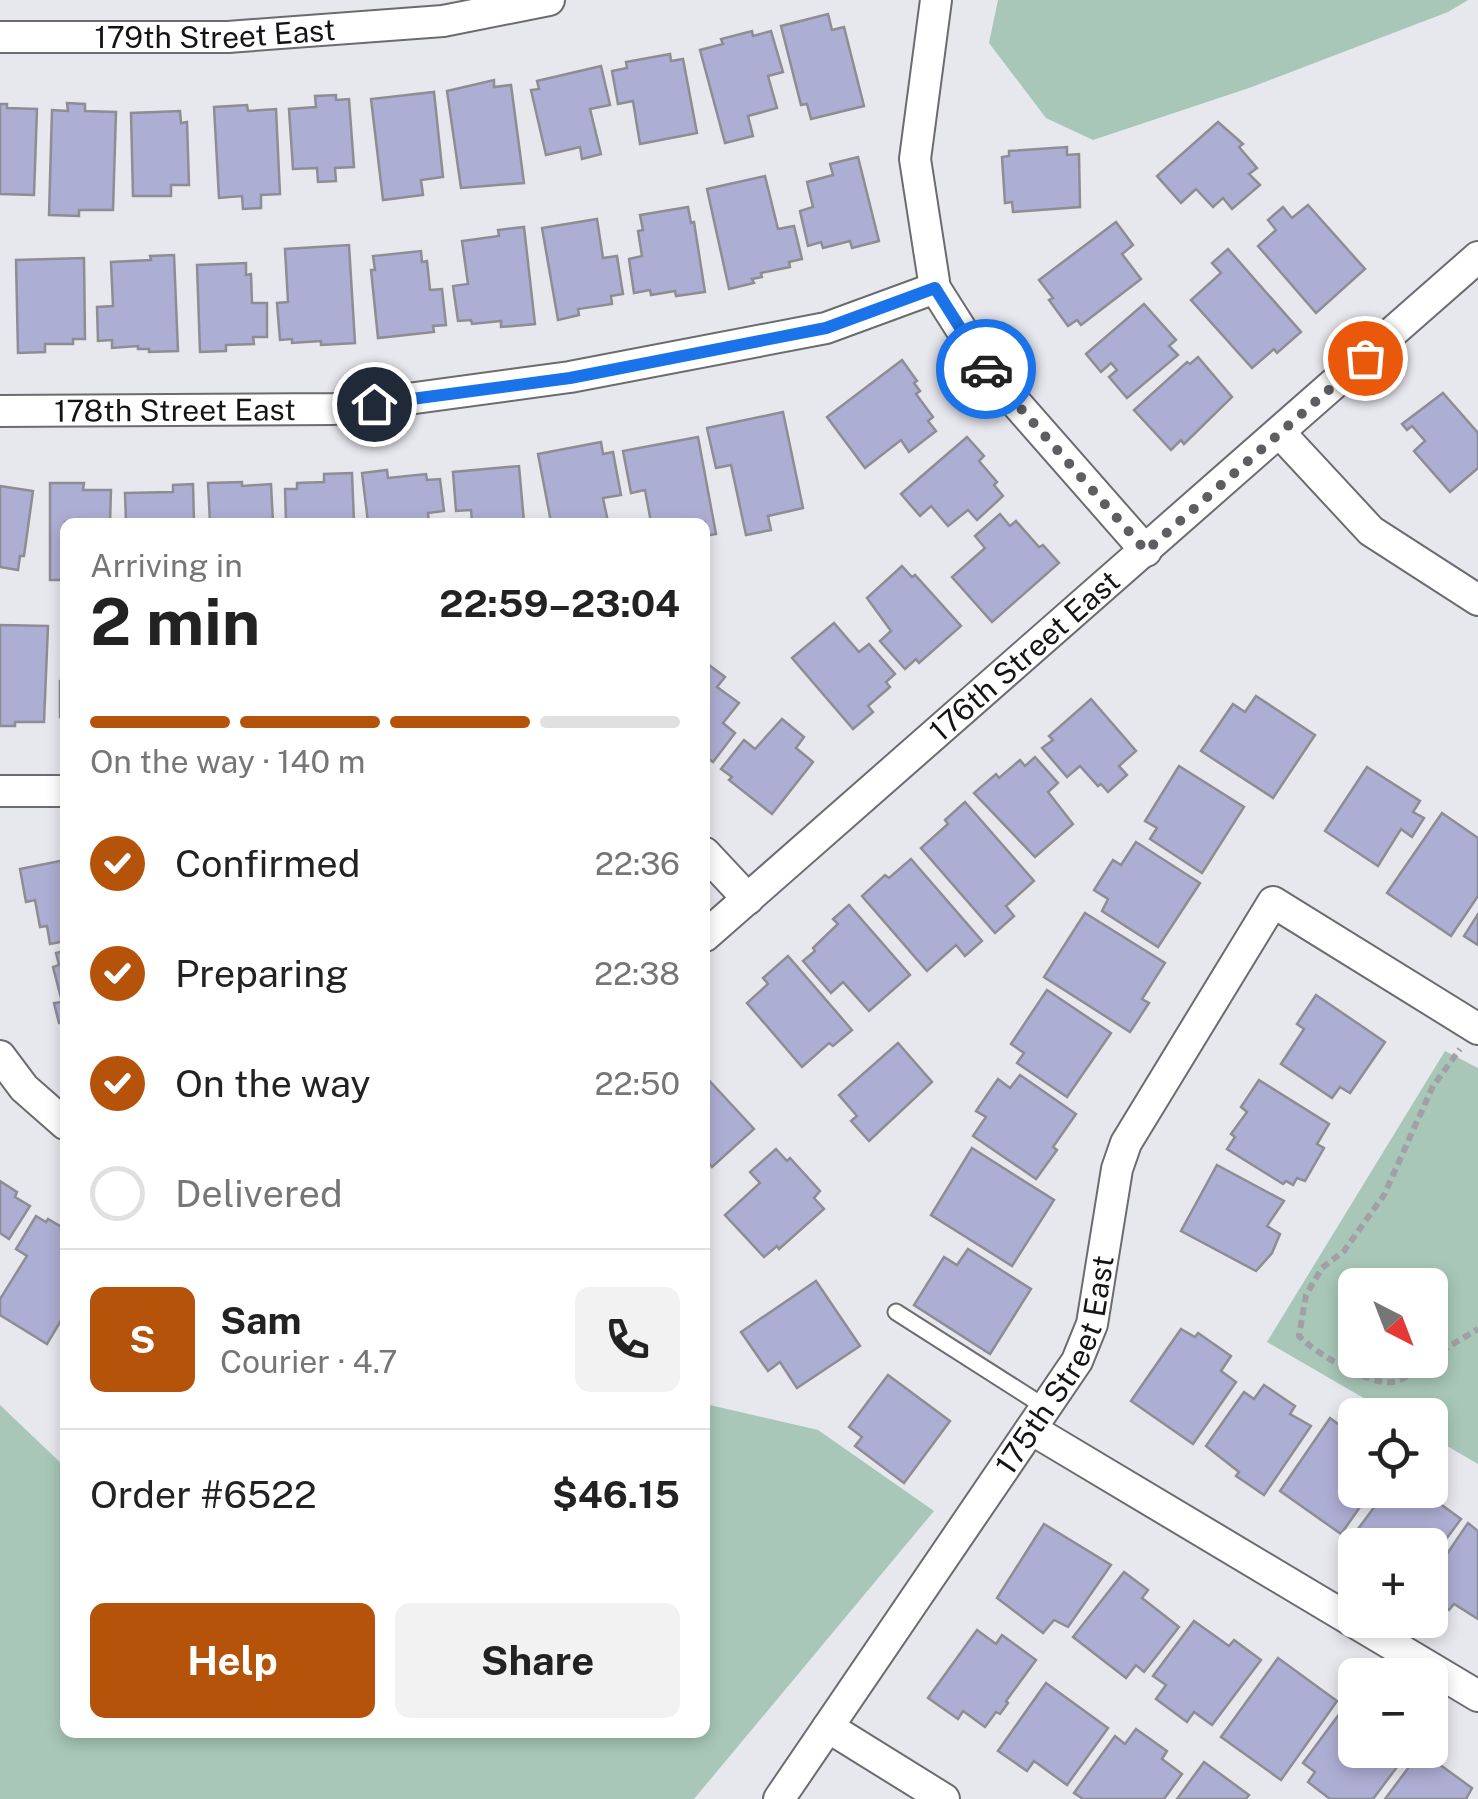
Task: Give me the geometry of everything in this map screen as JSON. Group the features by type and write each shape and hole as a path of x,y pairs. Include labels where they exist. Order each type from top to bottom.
{"street":[{"name":"179th Street East","path":"0,37 247,36 443,21 549,0"},
{"path":"936,0 915,159 935,288 987,370 1146,551"},
{"name":"176th Street East","path":"710,932 1478,257"},
{"name":"178th Street East","path":"0,411 334,408 374,404 570,378 826,328 935,288"},
{"path":"1280,433 1371,530 1478,600"},
{"path":"0,791 60,791"},
{"path":"710,858 748,899"},
{"name":"175th Street East","path":"779,1799 1076,1361 1092,1324 1117,1169 1126,1142 1273,902 1477,1028"},
{"path":"0,1056 24,1088 60,1120"},
{"path":"1038,1418 1478,1696"},
{"path":"828,1727 944,1799"}],"lane":[{"path":"896,1312 1038,1418"}],"path":[{"path":"1338,1363 1300,1336 1306,1295 1322,1268 1344,1251 1384,1195 1433,1086 1477,1028"},
{"path":"1448,1347 1478,1330"},
{"path":"1370,1378 1378,1382 1404,1378"}],"green space":[{"path":"998,0 1468,0 1448,12 1249,88 1093,140 1046,118 989,43"},
{"path":"1445,1051 1478,1068 1478,1464 1448,1446 1448,1398 1364,1398 1267,1342"},
{"path":"0,1405 60,1462 60,1738 710,1738 710,1405 818,1430 934,1511 694,1799 0,1799"}],"building":[{"path":"828,14 832,30 844,27 864,106 811,119 807,104 801,105 781,26"},
{"path":"752,31 753,36 771,31 783,72 768,76 777,108 748,116 753,136 725,143 700,50 723,44 721,39"},
{"path":"670,54 671,61 683,59 697,133 640,144 633,101 618,104 612,71 627,68 626,62"},
{"path":"601,66 610,105 590,109 601,154 582,159 580,147 546,155 531,90 539,89 537,81"},
{"path":"494,80 494,87 511,85 524,183 461,188 447,91"},
{"path":"434,92 443,177 421,180 423,195 383,200 371,99"},
{"path":"336,95 336,100 349,99 354,167 335,168 336,181 318,182 317,168 293,169 289,109 316,107 315,96"},
{"path":"67,103 85,104 85,111 116,112 113,210 79,210 79,216 49,215 52,110 68,111"},
{"path":"0,104 7,104 7,108 37,109 34,195 0,194"},
{"path":"247,105 248,111 276,109 280,194 261,195 261,208 243,209 242,196 219,198 214,107"},
{"path":"180,111 181,123 187,122 189,185 171,185 171,196 133,196 131,113"},
{"path":"1218,122 1243,144 1239,147 1257,168 1249,174 1260,185 1232,209 1223,198 1213,207 1196,189 1181,203 1157,176"},
{"path":"1067,147 1067,155 1079,154 1080,207 1013,212 1012,202 1005,203 1002,157 1009,156 1009,151"},
{"path":"858,157 879,241 852,248 850,241 823,248 821,242 808,246 800,211 813,207 807,182 833,175 830,164"},
{"path":"765,176 778,229 794,226 802,259 789,262 790,267 761,273 762,277 752,279 754,283 729,289 707,189"},
{"path":"1308,205 1365,269 1316,313 1258,246 1276,230 1268,220 1283,207 1292,218"},
{"path":"688,207 705,292 676,296 675,291 634,293 629,259 642,256 640,215"},
{"path":"597,219 603,258 617,256 623,294 611,296 612,304 578,309 579,315 558,320 542,228"},
{"path":"1116,222 1133,245 1122,254 1141,279 1081,325 1077,320 1068,326 1039,280"},
{"path":"524,227 535,324 501,327 501,321 458,321 453,286 468,284 462,241 499,236 498,230"},
{"path":"349,245 355,343 321,345 321,341 280,340 277,303 288,302 285,249"},
{"path":"1228,249 1301,332 1252,368 1191,300 1221,273 1212,263"},
{"path":"421,251 422,262 427,261 430,290 442,289 446,325 433,326 434,332 378,338 373,256"},
{"path":"174,255 178,351 149,352 138,346 112,348 112,340 98,341 97,307 113,306 111,262"},
{"path":"84,258 85,339 73,339 73,344 45,344 45,352 18,353 16,260"},
{"path":"246,263 246,275 251,274 252,303 267,303 267,337 253,337 254,344 226,345 226,351 200,352 197,265"},
{"path":"1144,304 1176,340 1169,346 1178,355 1127,398 1109,377 1117,370 1111,363 1101,372 1086,354"},
{"path":"1198,357 1232,397 1184,444 1181,440 1171,450 1134,410 1187,362 1190,364"},
{"path":"902,360 917,381 914,383 920,391 916,394 933,417 928,421 936,431 909,452 901,440 865,468 827,417"},
{"path":"1443,393 1478,433 1478,468 1450,492 1414,451 1425,441 1412,426 1407,430 1402,424"},
{"path":"783,412 803,508 768,516 771,530 746,535 731,465 716,468 707,428"},
{"path":"698,437 716,534 710,535 710,518 650,518 645,490 631,493 623,451"},
{"path":"967,437 984,456 979,461 1003,496 977,520 968,510 948,526 931,506 920,516 901,494"},
{"path":"601,442 603,454 613,452 621,495 603,498 607,518 550,518 538,454"},
{"path":"519,466 524,518 472,518 471,510 456,511 453,472"},
{"path":"387,470 388,478 426,474 427,480 440,479 444,511 428,513 429,518 368,518 362,473"},
{"path":"352,473 354,518 286,518 285,489 297,489 297,483 324,482 324,474"},
{"path":"50,483 84,483 83,490 111,490 110,518 60,518 60,580 50,580"},
{"path":"208,483 271,484 273,518 210,518"},
{"path":"193,484 194,518 126,518 125,493 173,492 173,485"},
{"path":"0,486 33,491 24,556 20,556 18,570 0,567"},
{"path":"1000,514 1010,526 1016,521 1059,563 992,622 952,577 985,548 975,536"},
{"path":"902,566 961,626 919,663 916,659 905,669 880,641 891,631 867,598"},
{"path":"834,623 859,652 869,644 895,674 886,682 890,687 868,706 873,712 853,729 792,658"},
{"path":"0,625 48,626 44,722 0,726"},
{"path":"710,666 725,677 717,687 739,703 723,723 735,733 713,762"},
{"path":"1256,696 1315,735 1273,798 1201,751 1233,704 1245,712"},
{"path":"1091,699 1136,751 1119,766 1127,775 1108,792 1080,766 1067,777 1042,748 1053,740 1049,736"},
{"path":"782,719 804,737 796,748 813,762 772,814 721,769 744,740 755,749"},
{"path":"1035,757 1058,783 1048,792 1073,824 1035,857 974,793 996,774 999,778 1020,760 1025,766"},
{"path":"1179,766 1244,807 1202,873 1150,839 1157,828 1145,821"},
{"path":"1367,767 1420,801 1413,812 1424,818 1412,837 1401,829 1378,866 1325,831"},
{"path":"965,802 1034,881 1006,906 1014,916 995,933 921,848"},
{"path":"1442,813 1478,838 1478,896 1451,936 1387,893"},
{"path":"1136,842 1200,883 1158,947 1102,911 1108,899 1094,890 1113,860 1121,865"},
{"path":"911,859 982,941 965,956 956,945 927,971 862,896"},
{"path":"60,861 60,942 50,944 47,926 40,927 35,900 26,902 20,869"},
{"path":"849,905 910,975 869,1011 843,982 831,993 803,961 838,924 833,919"},
{"path":"1085,913 1165,963 1142,999 1149,1003 1130,1032 1044,977"},
{"path":"1478,914 1478,945 1464,936"},
{"path":"60,952 60,994 53,967 59,965 56,953"},
{"path":"788,956 852,1030 833,1046 829,1043 802,1067 747,1003 768,984 763,978"},
{"path":"1047,990 1111,1033 1067,1097 1017,1063 1024,1053 1011,1044"},
{"path":"1316,995 1385,1042 1350,1093 1340,1087 1332,1098 1281,1064 1304,1029 1297,1024"},
{"path":"60,1002 59,1023 54,1003"},
{"path":"898,1043 932,1082 869,1141 851,1121 857,1116 839,1095"},
{"path":"1020,1075 1076,1114 1036,1179 973,1136 986,1117 976,1111 998,1079 1010,1088"},
{"path":"1259,1080 1329,1124 1317,1144 1324,1148 1305,1181 1297,1178 1293,1185 1286,1181 1283,1184 1227,1149 1235,1137 1231,1134 1247,1112 1241,1107"},
{"path":"710,1081 754,1129 712,1167 710,1165"},
{"path":"972,1148 1054,1200 1012,1266 931,1215"},
{"path":"776,1149 787,1161 790,1158 820,1191 814,1198 824,1209 779,1249 777,1246 764,1257 725,1215 760,1183 750,1172"},
{"path":"1217,1165 1284,1201 1267,1226 1280,1234 1272,1253 1256,1271 1181,1231"},
{"path":"0,1181 30,1206 9,1239 0,1233"},
{"path":"36,1216 60,1226 60,1322 47,1344 0,1315 0,1299 27,1256 16,1249"},
{"path":"968,1249 1031,1289 990,1354 914,1305 944,1257 957,1265"},
{"path":"816,1281 860,1346 797,1388 780,1362 768,1371 741,1332"},
{"path":"1181,1329 1195,1337 1198,1333 1231,1356 1221,1371 1236,1382 1193,1444 1131,1401"},
{"path":"888,1375 950,1421 904,1483 855,1446 862,1437 849,1427"},
{"path":"1264,1385 1295,1406 1290,1414 1311,1426 1264,1495 1236,1476 1239,1472 1206,1446 1244,1392 1254,1399"},
{"path":"1330,1418 1338,1424 1338,1508 1359,1508 1345,1528 1338,1528 1338,1532 1280,1491"},
{"path":"1374,1508 1446,1508 1461,1519 1448,1537 1448,1528 1359,1528"},
{"path":"1468,1523 1478,1531 1478,1619 1454,1604 1448,1609 1448,1552"},
{"path":"1044,1524 1111,1565 1068,1627 1054,1620 1043,1633 997,1598"},
{"path":"1124,1572 1148,1590 1142,1598 1179,1627 1144,1672 1136,1665 1126,1678 1073,1637"},
{"path":"1194,1621 1229,1646 1234,1640 1261,1660 1212,1725 1194,1712 1187,1722 1156,1699 1166,1685 1153,1676"},
{"path":"977,1630 996,1644 1002,1635 1036,1660 1000,1714 996,1712 985,1727 963,1711 958,1719 928,1698"},
{"path":"1278,1658 1337,1701 1281,1780 1221,1737"},
{"path":"1046,1683 1108,1728 1067,1785 1034,1761 1027,1771 998,1751"},
{"path":"1338,1716 1338,1768 1396,1768 1373,1799 1330,1799 1308,1782 1315,1772 1303,1763"},
{"path":"1136,1729 1167,1751 1162,1759 1182,1774 1164,1799 1083,1799 1074,1793 1115,1736 1125,1744"},
{"path":"1204,1762 1249,1795 1246,1799 1177,1799"},
{"path":"1408,1768 1444,1768 1472,1788 1466,1799 1385,1799"}],"way so far":[{"path":"986,369 1146,551 1365,358"}],"route":[{"path":"374,404 570,378 826,328 935,288 986,369"}]}
